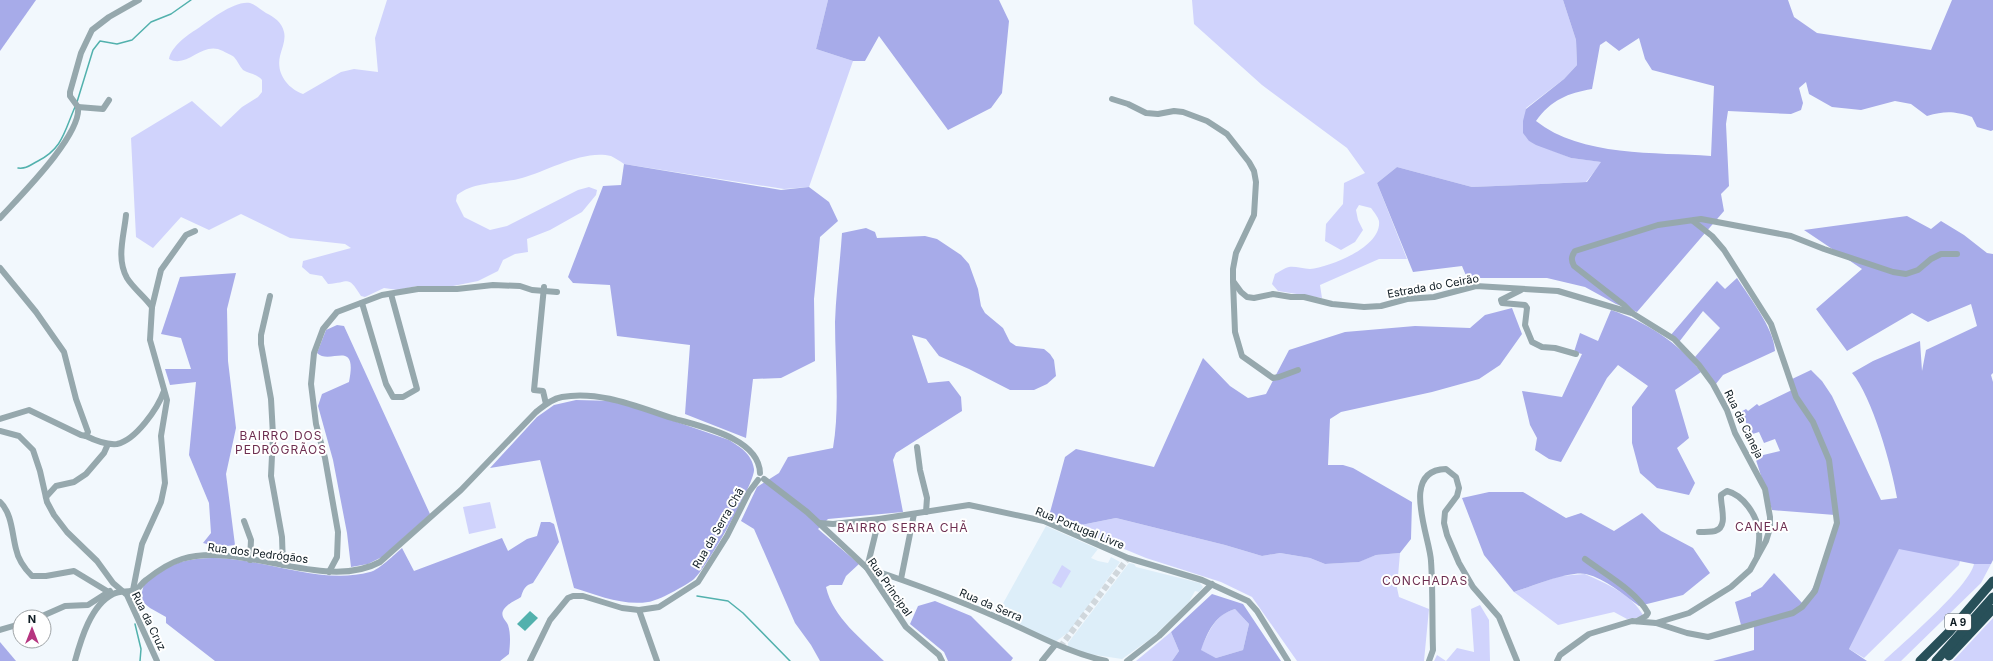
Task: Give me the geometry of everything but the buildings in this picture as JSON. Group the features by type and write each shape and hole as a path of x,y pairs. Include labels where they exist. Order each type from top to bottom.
{"highway":[{"name":"A 9","path":"1920,661 1949,632 1993,580"},
{"name":"A 9","path":"1936,661 1993,597"},
{"path":"1944,661 1993,609"}],"street":[{"path":"0,218 60,150 78,114 78,107 70,96 70,92 81,53 92,30 109,17 139,0"},
{"path":"1112,99 1128,104 1146,113 1158,114 1174,111 1183,112 1207,121 1227,134 1249,162 1254,171 1256,182 1254,215 1236,253 1233,269 1235,332 1237,344 1242,356 1273,378 1279,378 1298,370"},
{"path":"78,107 103,109 109,100"},
{"path":"126,215 121,250 124,271 128,279 152,306"},
{"path":"1632,313 1574,266 1572,256 1575,251 1658,225 1701,220 1791,236 1824,249 1893,272 1906,274 1918,270 1931,259 1942,254 1957,254"},
{"path":"1656,623 1687,633 1708,637 1793,613 1802,608 1815,591 1837,522 1830,460 1813,422 1796,396 1771,324 1724,250 1712,236 1693,221"},
{"path":"133,590 142,544 165,490 161,436 167,401 150,340 152,306 160,273 164,265 186,235 195,231"},
{"path":"0,268 64,352 76,399 88,432 86,436"},
{"name":"Estrada do Ceirão","path":"1233,282 1247,297 1254,298 1273,294 1291,297 1304,297 1332,304 1364,307 1381,306 1407,299 1434,297 1476,286 1522,289"},
{"path":"329,572 337,557 338,532 325,458 316,424 311,384 314,353 323,328 336,312 391,294 418,289 457,289 493,285 520,286 557,292"},
{"path":"544,289 534,390 543,391 546,404 552,400 565,396 612,398 698,424 727,436 744,446 756,458 760,473 765,475 761,480"},
{"path":"1576,354 1554,348 1542,347 1532,342 1525,326 1527,308 1525,305 1502,303 1501,300 1522,289 1558,291 1632,313"},
{"path":"362,303 386,384 393,398 403,397 417,389 391,294"},
{"path":"270,296 261,335 261,344 271,399 273,435 271,476 282,537 283,564"},
{"name":"Rua da Caneja","path":"1557,661 1560,655 1589,634 1636,622 1656,623 1689,613 1725,590 1750,570 1757,561 1770,528 1769,511 1764,489 1734,433 1727,410 1713,384 1699,365 1674,339 1632,313"},
{"path":"0,418 29,410 86,436 108,444 119,443 133,434 154,412 164,391"},
{"name":"Rua dos Pedrógãos","path":"107,591 133,590 162,570 182,559 206,556 283,564 329,572 363,569 380,562 461,490 546,404"},
{"name":"Rua da Cruz","path":"0,431 16,435 29,444 37,460 46,497 59,523 93,556 121,590 127,595 157,661"},
{"path":"46,497 56,486 72,483 86,474 104,453 108,444"},
{"path":"917,447 920,470 927,498 926,512"},
{"path":"1429,661 1433,650 1431,558 1421,515 1420,500 1423,483 1429,475 1438,469 1446,469 1451,472 1456,477 1459,488 1457,496 1445,512 1444,523 1459,564 1473,588 1499,617 1517,661"},
{"name":"Rua Principal","path":"761,480 779,489 820,523 867,568 906,627 939,655 942,661"},
{"name":"Rua da Serra Chã","path":"530,661 550,620 568,598 573,596 583,596 622,608 639,610 659,607 698,582 730,529 749,492 761,480"},
{"path":"1699,532 1720,529 1723,524 1721,495 1727,491 1732,492 1740,498 1757,522 1759,533 1757,561"},
{"path":"0,502 5,507 11,523 17,553 26,570 32,576 46,576 77,572 107,591 88,605 66,606 52,612"},
{"name":"Rua Portugal Livre","path":"820,523 833,524 879,519 969,506 1044,521 1128,558 1212,584 1250,604 1257,611 1288,661"},
{"path":"901,579 914,514"},
{"path":"867,568 879,519"},
{"path":"244,521 251,540 250,560"},
{"path":"1585,559 1633,594 1646,609 1648,613 1646,616 1636,622"},
{"name":"Rua da Serra","path":"867,568 901,579 1001,619 1058,646 1106,661"},
{"path":"1127,661 1159,636 1212,584"},
{"path":"75,661 84,634 96,611 112,594 121,590"},
{"path":"639,610 657,661"},
{"path":"0,630 12,626"},
{"path":"1043,661 1058,646"}],"shaded area":[{"path":"0,0 36,0 0,51"},
{"path":"387,0 828,0 816,49 853,61 809,187 784,189 624,164 611,156 600,155 578,158 514,180 472,187 457,195 456,201 464,217 490,230 507,226 578,190 589,187 597,190 596,195 582,212 550,230 527,239 528,252 515,254 503,260 498,271 478,281 453,286 417,286 398,290 384,288 365,297 361,296 348,281 328,284 322,276 310,274 302,267 303,261 351,248 345,244 290,238 241,214 209,230 181,217 153,248 136,237 131,138 192,101 221,127 242,107 258,97 262,92 262,80 256,75 243,70 234,57 223,51 208,49 182,60 176,61 169,59 173,50 180,42 230,8 244,3 250,3 275,18 283,28 284,44 279,62 281,74 292,88 303,94 341,72 354,69 378,72 375,38"},
{"path":"828,0 999,0 1009,21 1002,93 991,108 948,130 879,36 865,61 853,61 816,49"},
{"path":"1192,0 1563,0 1576,40 1577,65 1564,79 1526,108 1529,141 1571,158 1602,162 1586,182 1472,187 1397,167 1377,183 1407,259 1379,259 1320,285 1322,298 1278,291 1272,284 1275,274 1283,269 1291,267 1310,269 1330,264 1353,254 1364,247 1372,239 1378,230 1379,221 1371,208 1359,205 1356,210 1358,220 1363,230 1355,242 1341,250 1325,241 1326,224 1343,204 1344,183 1365,173 1347,148 1262,85 1194,24"},
{"path":"1563,0 1788,0 1794,17 1817,33 1931,50 1952,0 1993,0 1993,130 1991,131 1977,127 1972,117 1966,115 1950,112 1927,116 1911,104 1895,101 1861,110 1832,107 1809,94 1806,82 1799,88 1803,103 1801,110 1791,114 1728,111 1726,124 1729,186 1721,194 1724,211 1637,312 1616,304 1585,287 1547,278 1467,278 1462,266 1413,272 1377,183 1397,167 1472,187 1587,182 1601,162 1571,158 1536,145 1529,141 1523,133 1523,121 1526,109 1564,79 1577,65 1576,40","holes":["1639,38 1645,59 1652,70 1714,86 1711,156 1643,153 1597,147 1554,133 1536,121 1554,103 1568,95 1592,89 1600,45 1606,41 1619,51"]},
{"path":"624,164 781,190 809,187 829,202 838,221 820,237 814,299 815,361 781,378 753,379 746,438 685,414 690,345 617,336 610,285 573,283 568,277 603,186 621,185"},
{"path":"1907,216 1931,229 1941,221 1964,235 1987,253 1993,254 1993,373 1991,375 1993,382 1993,560 1991,564 1974,564 1899,549 1849,649 1867,661 1713,661 1754,650 1754,622 1741,625 1735,602 1751,596 1751,593 1762,587 1774,573 1803,604 1815,584 1825,561 1834,526 1835,515 1772,510 1755,457 1780,451 1775,439 1764,443 1759,432 1746,436 1742,427 1747,425 1743,415 1741,416 1739,413 1746,409 1748,411 1757,404 1759,406 1794,389 1790,380 1811,370 1822,381 1832,396 1881,500 1897,498 1891,469 1874,414 1867,398 1852,373 1873,361 1920,341 1922,371 1926,350 1977,326 1971,304 1928,322 1912,313 1847,351 1816,309 1862,269 1804,230"},
{"path":"866,228 875,232 877,238 925,236 937,239 961,255 969,264 978,289 981,306 985,313 1003,328 1010,342 1016,346 1044,349 1050,354 1054,360 1056,376 1047,384 1034,390 1010,390 969,369 939,356 926,339 912,335 928,383 949,381 961,397 962,411 896,453 893,460 903,512 828,519 818,529 859,564 846,576 842,585 830,585 826,587 835,609 849,627 884,661 820,661 811,645 795,623 754,529 741,521 757,487 779,473 788,457 833,448 837,401 835,322 842,233"},
{"path":"236,273 227,309 228,361 236,428 226,474 235,545 219,547 203,543 211,533 209,503 189,455 196,382 170,385 165,369 191,369 181,338 161,334 180,277"},
{"path":"1737,278 1766,323 1774,342 1775,351 1723,375 1715,385 1695,357 1720,328 1703,311 1679,342 1670,336 1717,281 1725,289"},
{"path":"1512,308 1522,334 1500,365 1479,379 1432,392 1341,412 1330,419 1328,465 1343,465 1353,468 1412,502 1411,539 1400,553 1376,555 1359,562 1325,564 1310,558 1280,553 1262,556 1225,545 1116,518 1071,527 1049,516 1065,457 1076,449 1154,467 1203,358 1230,386 1248,398 1266,394 1289,350 1345,332 1415,326 1470,328 1485,315"},
{"path":"1611,310 1649,327 1672,342 1701,372 1675,390 1689,438 1677,448 1695,483 1689,495 1657,488 1640,473 1632,443 1632,407 1648,386 1618,365 1607,378 1561,462 1549,459 1535,450 1537,438 1530,425 1522,391 1562,397 1582,354 1574,352 1580,333 1598,341"},
{"path":"337,325 344,326 430,514 382,557 368,564 351,567 347,533 333,460 318,406 322,394 349,382 351,368 350,360 346,356 329,357 322,356 317,353 326,330"},
{"path":"576,400 616,401 729,440 737,445 751,459 754,469 747,490 729,526 708,560 694,579 658,599 639,603 620,601 574,588 540,460 490,468 537,417 554,405"},
{"path":"1489,492 1523,492 1566,518 1581,513 1614,531 1642,513 1661,531 1693,548 1710,573 1683,595 1639,606 1600,579 1579,573 1570,574 1514,592 1484,555 1462,498"},
{"path":"490,502 496,528 469,534 463,507"},
{"path":"1116,518 1225,545 1262,556 1280,553 1310,558 1325,564 1358,562 1376,555 1400,553 1397,588 1399,597 1429,609 1424,661 1297,661 1252,597 1221,582 1146,558 1071,527"},
{"path":"541,522 550,522 554,524 559,542 533,583 525,588 521,597 505,607 503,610 503,617 509,628 510,647 509,654 500,661 215,661 166,623 166,617 150,608 140,600 144,584 166,569 181,562 204,558 227,559 324,575 347,575 374,571 402,548 414,571 502,538 508,551 527,539 537,536"},
{"path":"1046,526 1098,549 1091,558 1108,563 1111,557 1120,562 1069,632 1055,642 996,616"},
{"path":"1899,548 1960,561 1959,565 1864,658 1849,649"},
{"path":"1129,563 1134,564 1136,567 1200,583 1203,587 1199,592 1195,591 1189,602 1153,637 1122,659 1082,653 1068,647 1068,643"},
{"path":"1974,564 1991,564 1981,583 1901,661 1884,661 1949,600 1970,574"},
{"path":"1062,565 1071,571 1061,588 1052,583"},
{"path":"1585,574 1610,586 1626,596 1639,609 1644,617 1627,619 1614,612 1558,625 1514,592 1560,576"},
{"path":"1212,594 1243,604 1281,661 1172,661 1179,651 1171,632","holes":["1235,609 1249,624 1243,650 1216,658 1201,650 1206,636 1222,615"]},
{"path":"935,601 971,616 1013,658 1011,661 948,661 944,652 910,624 918,606"},
{"path":"1480,605 1489,620 1490,661 1446,661 1457,648 1474,652 1471,609"},
{"path":"1235,609 1249,624 1243,650 1216,658 1200,650 1217,620 1222,615"},
{"path":"530,611 538,618 525,631 517,624"},
{"path":"1993,618 1993,661 1953,661"},
{"path":"1171,632 1179,651 1172,661 1136,661"},
{"path":"0,642 16,661 0,661"},
{"path":"1437,655 1446,661 1434,661"}],"waterway":[{"path":"77,102 93,50 100,41 117,44 132,40 151,22 171,14 191,0"},
{"path":"18,168 24,168 53,151 62,138 75,107"},
{"path":"697,596 728,601 743,613 790,661"},
{"path":"135,624 141,649 140,661"}],"tunnel":[{"path":"1060,647 1128,558"}],"district":[{"name":"BAIRRO DOS PEDRÓGRÃOS","path":"281,442"},
{"name":"CANEJA","path":"1762,526"},
{"name":"BAIRRO SERRA CHÃ","path":"903,527"},
{"name":"CONCHADAS","path":"1425,580"}]}
